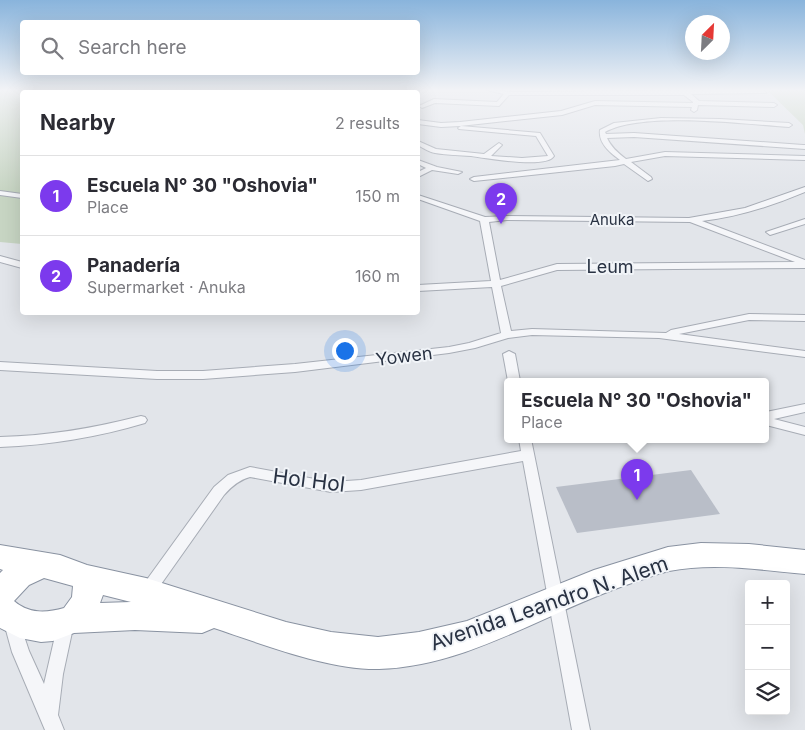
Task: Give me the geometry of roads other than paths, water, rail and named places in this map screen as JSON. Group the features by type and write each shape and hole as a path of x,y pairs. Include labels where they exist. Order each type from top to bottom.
{"highway":[{"name":"Avenida Leandro N. Alem","path":"0,557 60,568 86,578 146,592 286,637 331,648 378,653 420,648 467,636 556,600 594,582 668,559 701,555 803,560"},
{"path":"4,608 4,588 23,572 46,565"},
{"path":"70,621 83,608 88,597 89,587 86,578"},
{"name":"Avenida Leandro N. Alem","path":"4,608 20,623 41,627 70,621 176,617 237,622"}],"street":[{"path":"434,124 477,130 538,134 551,156 550,158 562,170"},
{"path":"441,125 450,124"},
{"path":"616,124 602,131 602,136 610,150 648,178"},
{"path":"766,124 789,125"},
{"path":"602,136 636,135 688,140 756,142 803,147"},
{"path":"420,145 430,149 514,160 550,158"},
{"path":"486,157 499,145"},
{"path":"420,152 430,149"},
{"path":"474,179 614,164 665,154 805,158"},
{"path":"420,163 458,172"},
{"path":"420,174 432,167"},
{"name":"Anuka","path":"420,198 484,220 507,218 689,220 718,216 759,206 805,190"},
{"path":"0,193 20,196"},
{"path":"484,220 507,334"},
{"path":"689,220 805,264"},
{"path":"770,232 805,221"},
{"path":"0,259 20,265"},
{"name":"Leum","path":"420,288 496,284 557,267 805,264"},
{"path":"659,335 722,324 749,317 805,318"},
{"path":"722,324 726,335 743,346"},
{"name":"Yowen","path":"0,366 157,375 226,374 449,350 471,346 507,334 532,332 659,335 805,354"},
{"path":"508,354 513,378"},
{"path":"769,415 805,408"},
{"path":"0,442 62,438 100,432 141,420"},
{"path":"769,422 805,431"},
{"path":"526,443 581,730"},
{"name":"Hol Hol","path":"146,592 219,491 230,478 238,475 250,472 331,486 361,485 528,455"},
{"path":"4,608 52,723"},
{"path":"52,723 54,674 70,621"}],"place":[{"name":"Panadería","path":"501,224"},
{"name":"Escuela N° 30 \"Oshovia\"","path":"637,500"}]}
